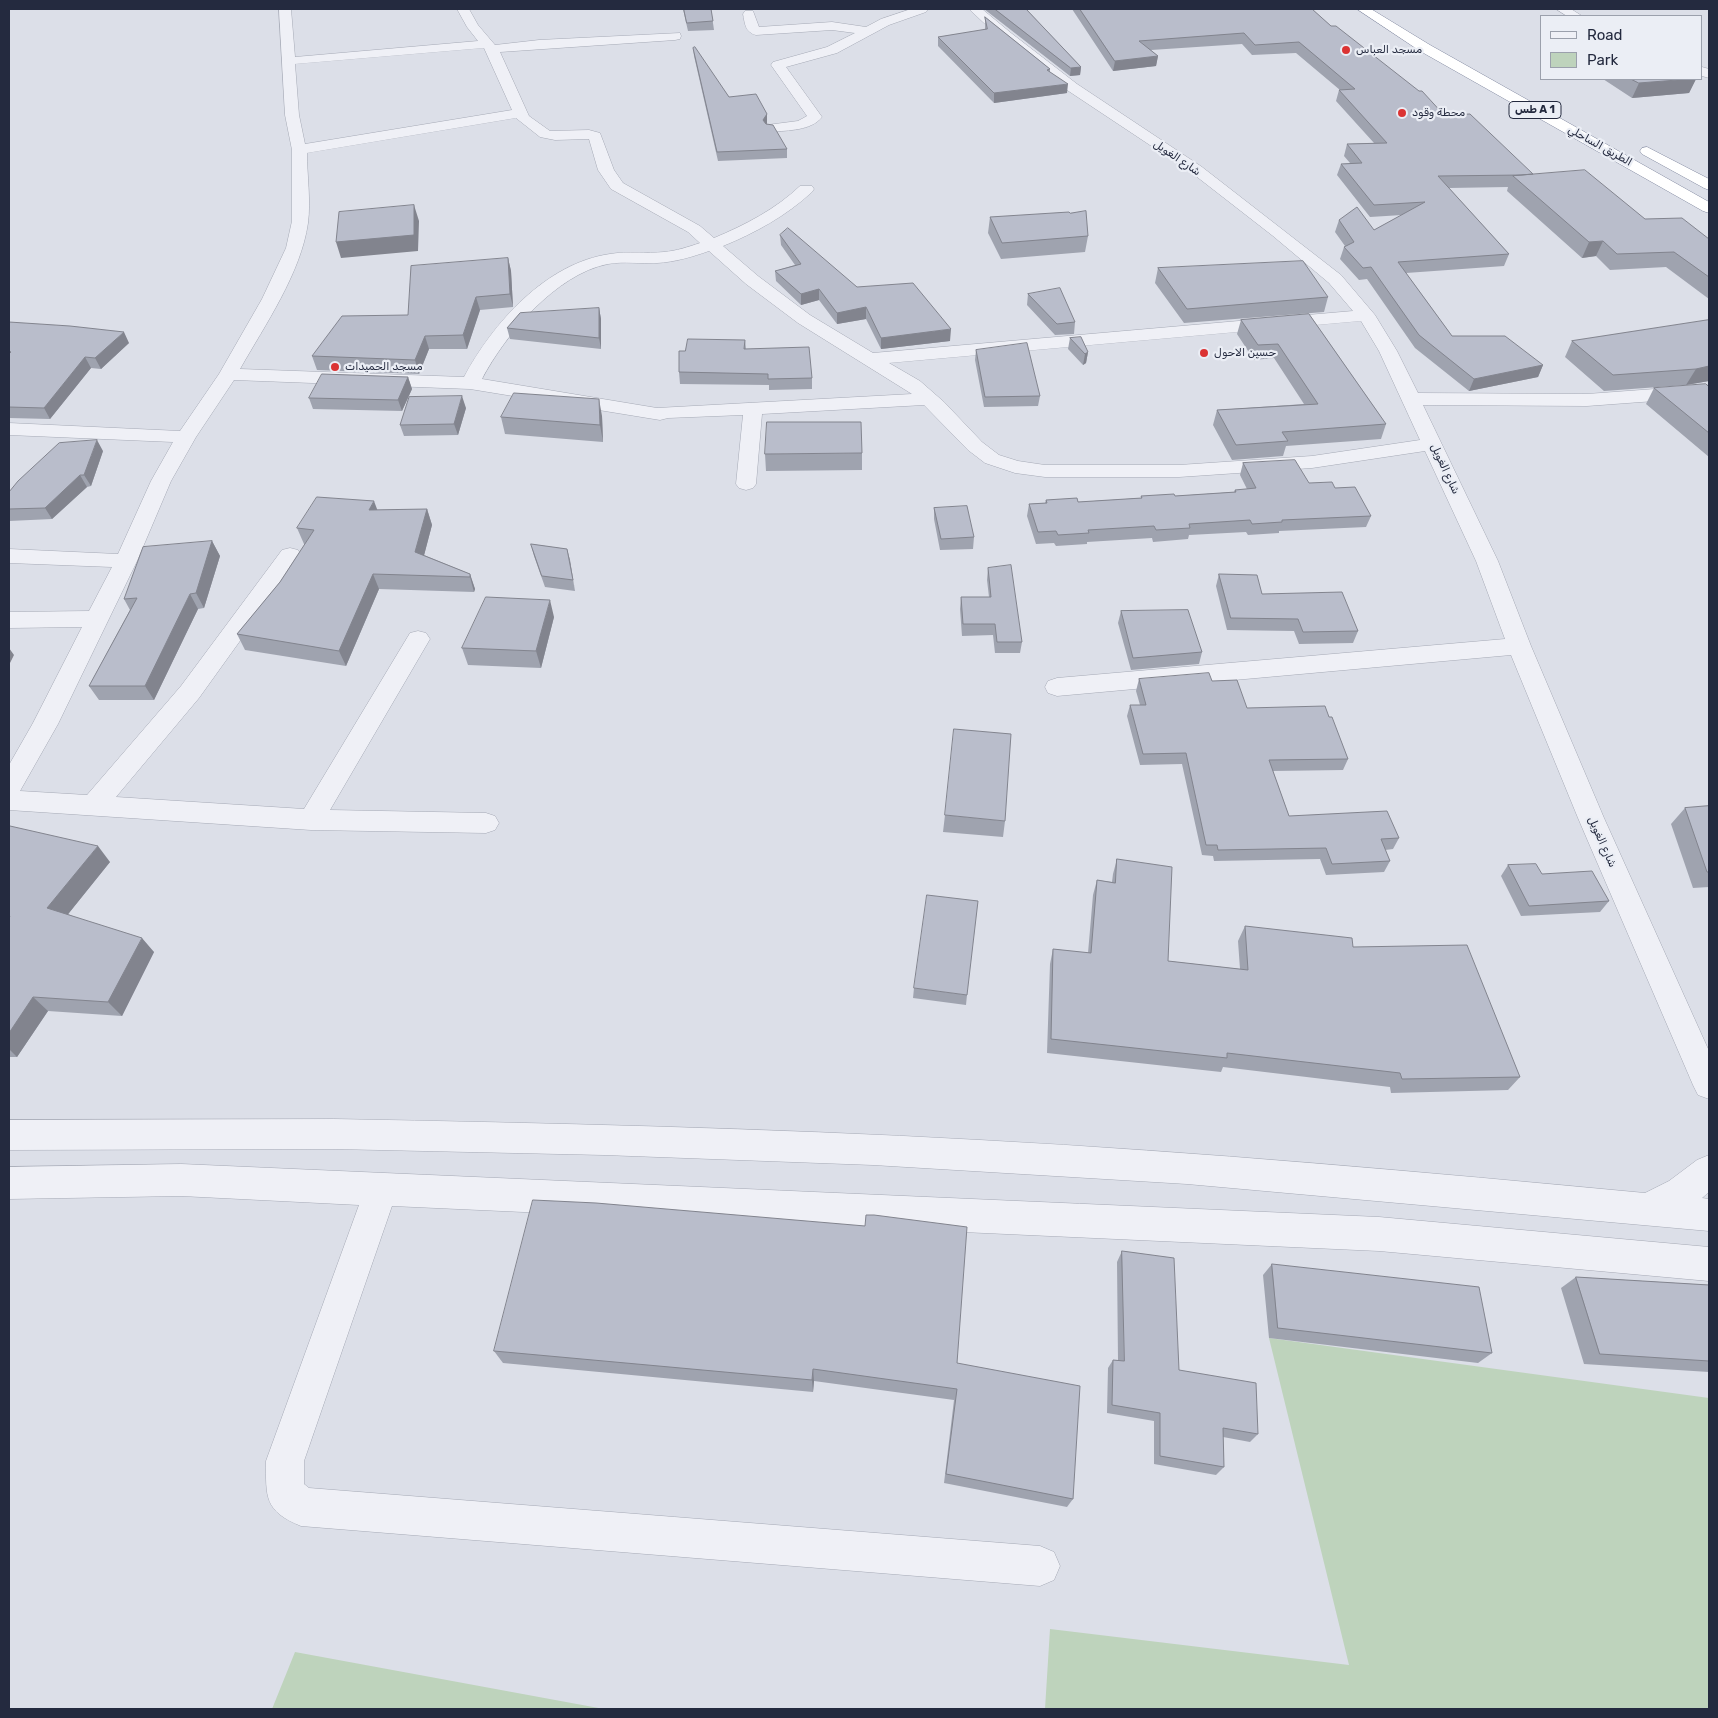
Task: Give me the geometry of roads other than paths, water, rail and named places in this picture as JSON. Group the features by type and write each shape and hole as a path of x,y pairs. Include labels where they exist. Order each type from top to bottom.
{"highway":[{"name":"الطريق الساحلي","path":"1362,9 1425,48 1709,208"},
{"path":"1386,9 1420,29"},
{"name":"الطريق الساحلي","path":"1639,147 1706,182"}],"street":[{"path":"9,787 45,724 126,561 161,482 186,437 228,374 271,299 294,248 300,221 299,150 292,115 285,9"},
{"path":"463,9 472,27 489,46 523,118 545,134 555,136 593,135 596,138 600,156 606,170 617,186 683,221 712,243 752,280 804,319 867,359 888,369 929,399 975,446 992,458 1016,467 1045,471 1179,472 1312,462 1434,444"},
{"path":"772,128 800,124 811,121 815,117 778,65 832,50 885,22 922,9"},
{"name":"شارع الغويل","path":"975,9 1006,36 1072,86 1197,170 1280,232 1335,279 1366,315 1388,351 1410,400 1434,444 1487,561 1519,646 1591,818 1709,1085"},
{"path":"1562,9 1574,15"},
{"path":"749,14 752,28 756,31 832,26 869,31"},
{"path":"289,61 489,46 675,36"},
{"path":"299,150 520,113"},
{"path":"470,383 508,325 522,310 540,295 573,273 610,258 675,256 712,243 751,227 786,208 806,188"},
{"path":"867,359 1366,315"},
{"path":"228,374 470,383 660,414 663,412 929,399"},
{"path":"1410,400 1587,400 1709,392"},
{"path":"746,484 753,409"},
{"path":"9,429 186,437"},
{"path":"95,804 190,692 290,555"},
{"path":"9,556 126,561"},
{"path":"9,620 97,619"},
{"path":"311,820 418,639"},
{"path":"1057,687 1519,646"},
{"path":"9,800 95,804 311,820 486,823"},
{"path":"9,1135 339,1134 602,1139 877,1150 1127,1164 1352,1181 1709,1215"},
{"path":"1644,1208 1670,1200 1692,1187 1709,1171"},
{"path":"9,1183 181,1180 1379,1234 1709,1264"},
{"path":"381,1190 285,1461 284,1493 301,1507 1040,1566"}],"place":[{"name":"مسجد العباس","path":"1346,50"},
{"name":"محطة وقود","path":"1402,113"},
{"name":"حسين الاحول","path":"1204,353"},
{"name":"مسجد الحميدات","path":"335,367"}]}
